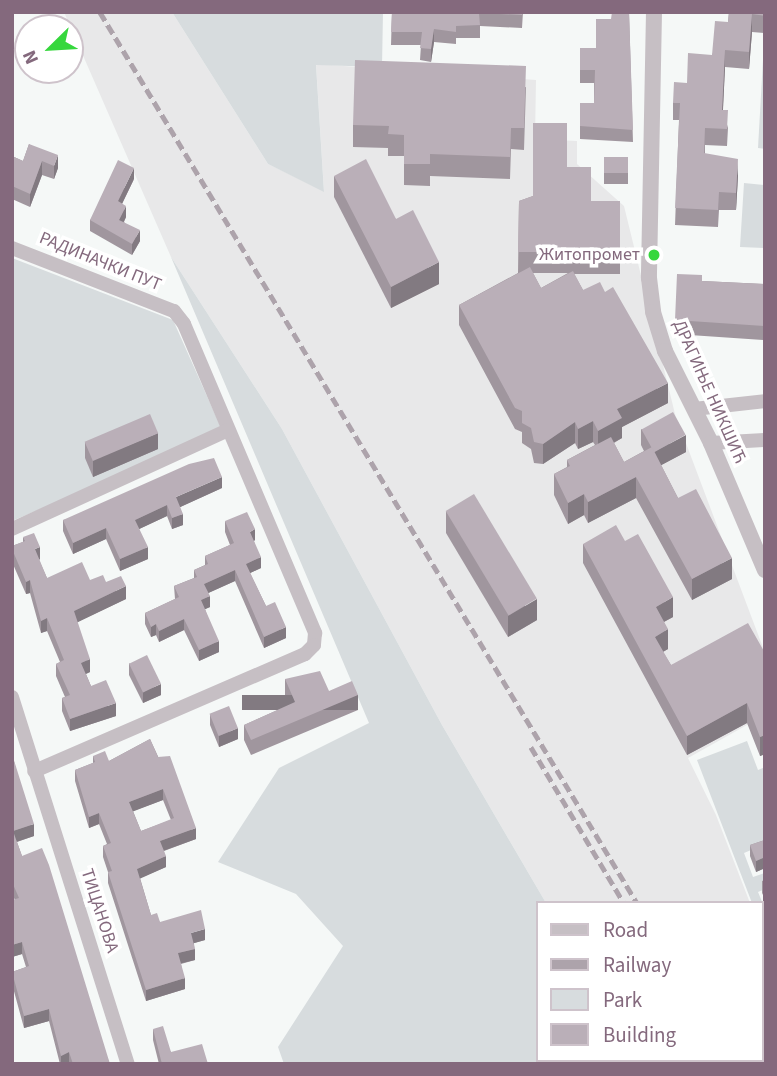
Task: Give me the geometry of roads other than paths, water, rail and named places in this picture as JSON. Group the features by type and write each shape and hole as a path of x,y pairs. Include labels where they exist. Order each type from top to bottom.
{"street":[{"name":"ДРАГИЊЕ НИКШИЋ","path":"654,12 649,278 653,312 665,351 711,443 765,570"},
{"name":"РАДИНАЧКИ ПУТ","path":"12,248 174,311 184,324 228,430"},
{"path":"694,409 765,401"},
{"path":"12,529 228,430 315,633 314,645 305,654 34,771"},
{"path":"711,443 765,440"},
{"name":"ТИЦАНОВА","path":"12,697 128,1064"}],"railway":[{"path":"100,12 636,901"},
{"path":"531,747 623,901"}],"place":[{"name":"Житопромет","path":"654,255"}]}
